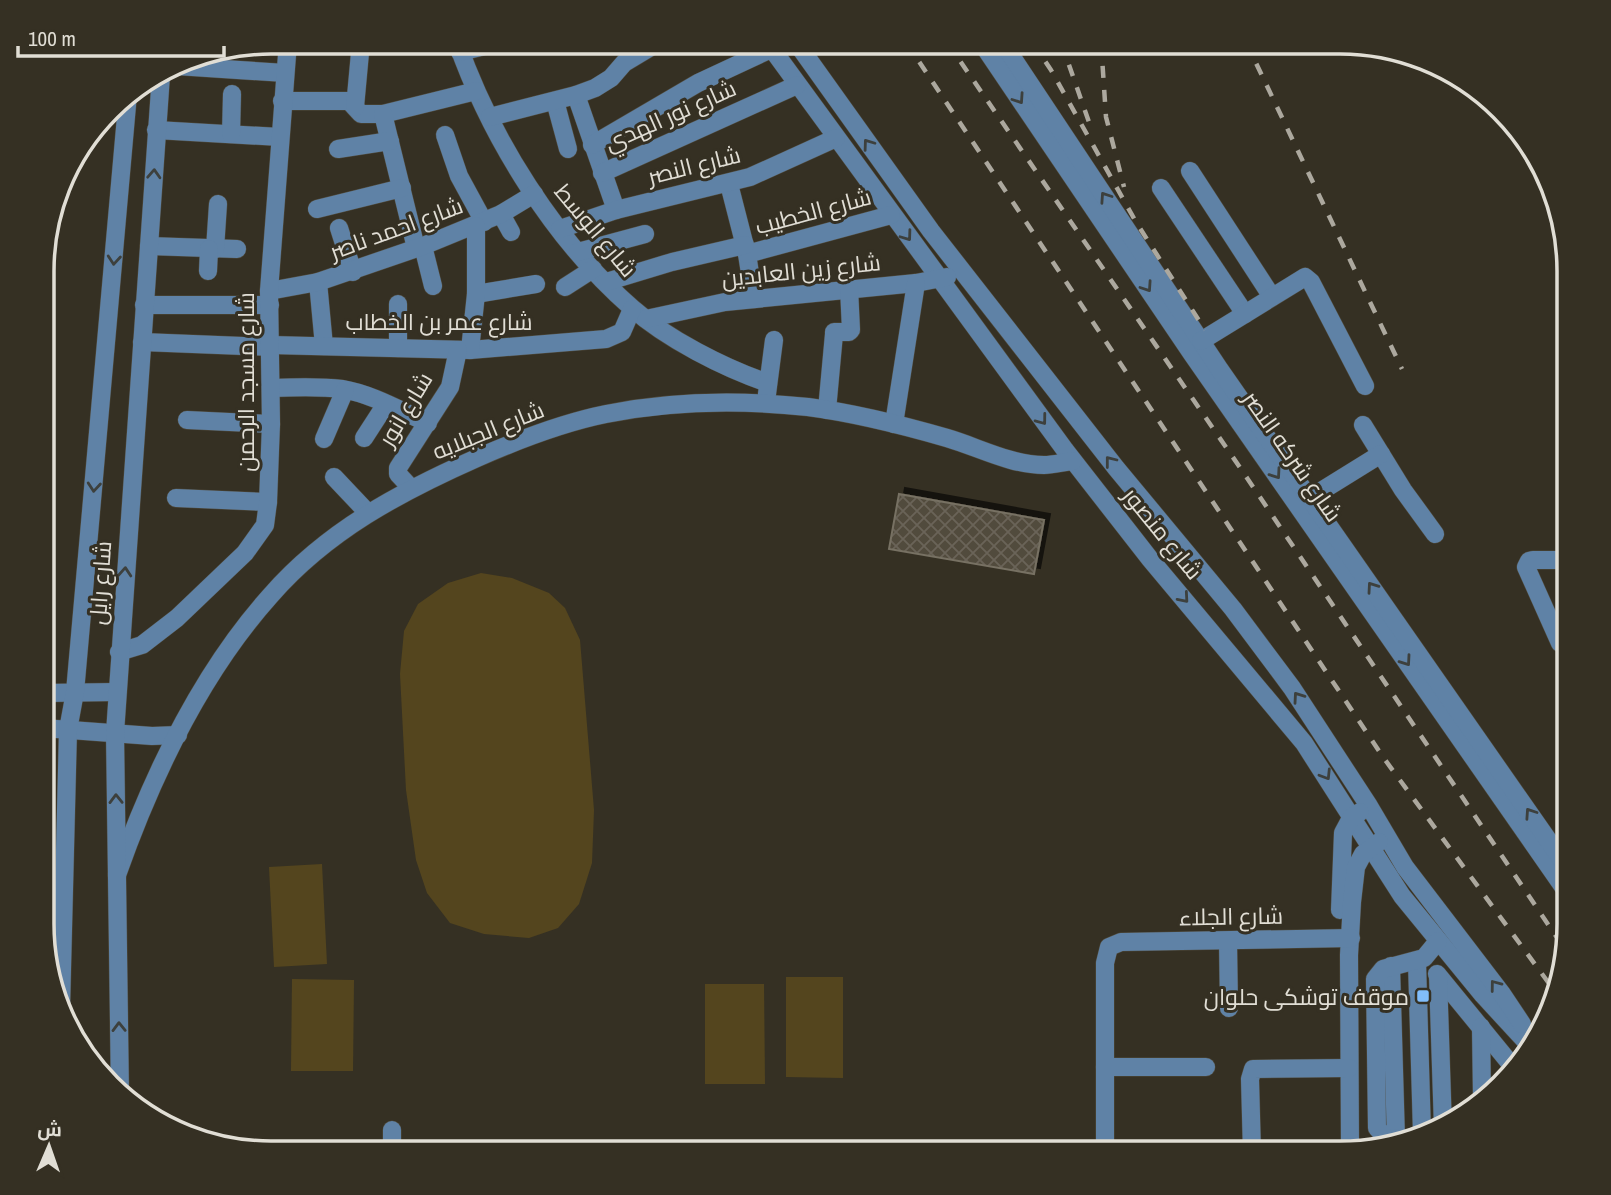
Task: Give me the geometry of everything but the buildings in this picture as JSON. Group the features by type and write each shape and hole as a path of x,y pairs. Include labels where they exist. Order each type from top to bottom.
{"street":[{"name":"شارع مسجد الرحمن","path":"119,652 153,639 244,553 265,525 271,424 269,298 287,54"},
{"path":"355,107 360,54"},
{"name":"شارع الوسط","path":"462,54 476,91 534,194 599,275 639,314 716,361 768,383"},
{"path":"490,117 576,95 611,78 624,63 638,54"},
{"path":"592,145 751,54"},
{"name":"شارع منصور","path":"776,54 1073,461 1150,559 1304,743 1402,896 1483,995 1524,1037"},
{"name":"شارع منصور","path":"805,54 962,271 1115,468 1233,609 1292,688 1369,806 1405,867 1502,994 1526,1035"},
{"name":"شارع شركه النصر","path":"990,55 1200,365 1556,876"},
{"name":"شارع شركه النصر","path":"1010,55 1201,341 1556,851"},
{"path":"199,67 285,73"},
{"name":"شارع رايل","path":"120,1079 115,733 160,85"},
{"name":"شارع نور الهدي","path":"602,173 797,85"},
{"path":"282,102 349,101 362,114 383,114 476,91"},
{"path":"231,134 232,94"},
{"path":"576,95 616,210"},
{"path":"555,100 568,149"},
{"name":"شارع رايل","path":"62,979 68,730 75,692 127,109"},
{"path":"383,114 402,188 433,286"},
{"path":"156,130 280,137"},
{"path":"445,135 480,224"},
{"name":"شارع النصر","path":"560,229 616,210 729,184 768,170 836,138"},
{"path":"338,149 390,141"},
{"path":"1190,171 1272,297"},
{"path":"729,184 746,250 754,299"},
{"path":"317,209 402,188"},
{"path":"1161,188 1245,314"},
{"name":"شارع احمد ناصر","path":"144,305 269,298 353,272 480,224 534,194"},
{"path":"208,271 218,204"},
{"path":"119,212 151,214"},
{"path":"501,214 511,232"},
{"name":"شارع الخطيب","path":"565,287 599,275 746,250 891,215"},
{"name":"شارع انور","path":"411,488 398,474 398,468 450,387 464,350 476,294 480,224"},
{"path":"339,228 353,272"},
{"path":"578,252 645,234"},
{"path":"149,246 237,250"},
{"name":"شارع زين العابدين","path":"639,314 849,288 940,280 962,271"},
{"path":"1201,341 1303,278 1310,280 1365,386"},
{"path":"318,282 324,346"},
{"path":"894,424 916,283"},
{"path":"476,294 536,284"},
{"path":"827,410 834,334 850,331 849,288"},
{"path":"398,304 398,348"},
{"name":"شارع عمر بن الخطاب","path":"142,341 464,350 611,338 622,332 639,314"},
{"path":"765,405 774,340"},
{"path":"271,388 345,390 386,404 428,423"},
{"path":"324,439 345,390"},
{"path":"364,438 386,404"},
{"name":"شارع الجبلايه","path":"117,875 134,828 178,735 226,652 270,596 321,547 368,513 411,488 524,439 606,414 686,405 765,405 827,410 894,424 1022,462 1047,465 1073,461"},
{"path":"187,420 271,424"},
{"path":"1363,425 1403,490 1435,534"},
{"path":"1310,498 1381,454"},
{"path":"334,477 368,513"},
{"path":"177,498 268,502"},
{"path":"1150,559 1174,539"},
{"path":"1556,560 1533,560 1527,563 1527,571 1556,630"},
{"path":"55,692 117,692"},
{"path":"55,729 178,735"},
{"path":"1348,944 1340,912 1342,842 1345,827 1351,818 1369,806"},
{"path":"1350,1140 1348,944 1356,867 1370,848 1386,836"},
{"path":"1228,941 1229,1008"},
{"name":"شارع الجلاء","path":"1105,1067 1105,962 1112,944 1228,941 1348,944"},
{"path":"1384,1136 1377,1128 1374,979 1378,972 1391,966 1420,960 1438,941"},
{"path":"1420,960 1438,976 1508,1061"},
{"path":"1420,960 1422,1124"},
{"path":"1438,976 1443,1114"},
{"path":"1481,1027 1482,1088"},
{"path":"1105,1141 1105,1067 1206,1067"},
{"path":"1252,1141 1250,1079 1253,1069 1349,1069"},
{"path":"392,1130 392,1140"}],"shaded area":[{"path":"481,573 512,578 549,593 565,608 580,640 594,810 592,863 579,904 558,928 529,938 484,934 450,923 427,893 416,860 406,790 400,674 404,631 418,604 448,583"},
{"path":"322,864 327,964 274,967 269,867"},
{"path":"786,977 843,977 843,1078 786,1077"},
{"path":"292,979 354,980 353,1071 291,1071"},
{"path":"705,984 764,984 765,1084 705,1084"}],"railway":[{"path":"914,55 1383,757 1548,982"},
{"path":"956,55 1241,469 1556,936"},
{"path":"1041,55 1136,222 1205,330"},
{"path":"1065,55 1090,125"},
{"path":"1102,55 1106,117 1124,187"},
{"path":"1252,55 1402,369"}],"place":[{"name":"موقف توشكى حلوان","path":"1423,996"}]}
